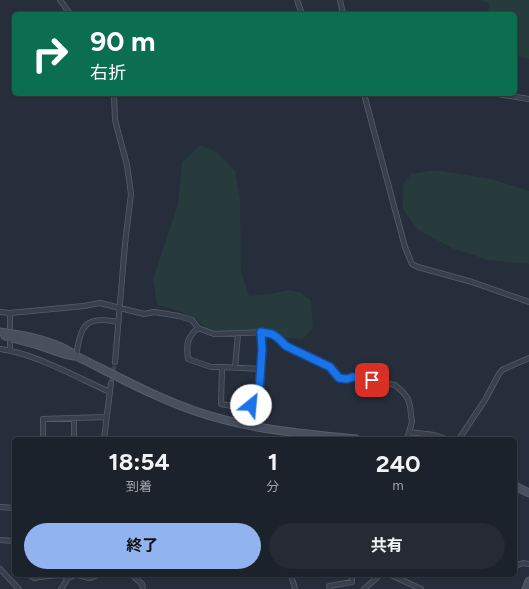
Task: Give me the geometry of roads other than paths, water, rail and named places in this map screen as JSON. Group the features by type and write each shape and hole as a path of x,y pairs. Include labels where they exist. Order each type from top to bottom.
{"street":[{"path":"60,0 69,12"},
{"path":"297,0 301,12"},
{"path":"340,0 343,12"},
{"path":"114,96 115,120 127,165 131,194 125,244 115,362"},
{"path":"365,96 405,247 412,264 472,282 529,302"},
{"path":"510,96 529,99"},
{"path":"0,312 10,313 100,303 144,314 154,312 179,316 192,320 198,328 214,334 261,332 272,334 286,346 330,367 339,378 361,378 395,385 399,388 408,399 410,406 412,422 408,437"},
{"path":"10,313 10,327"},
{"path":"76,356 79,337 83,328 88,323 94,320 118,322"},
{"path":"198,328 190,336 188,342 188,359 211,367 260,369"},
{"path":"0,332 23,335 68,350 76,356 169,401 194,411 253,427 317,437"},
{"path":"222,367 220,404 233,406 251,405 254,403 259,393 262,350 261,332"},
{"path":"235,368 238,334"},
{"path":"0,336 76,356"},
{"path":"10,341 10,350"},
{"path":"0,349 10,350 39,360 110,392"},
{"path":"460,437 485,400 502,370 529,358"},
{"path":"104,437 111,383"},
{"path":"43,437 43,419 106,417"},
{"path":"74,418 74,437"},
{"path":"409,432 440,437"},
{"path":"517,487 529,493"},
{"path":"0,507 12,508"},
{"path":"0,540 12,541"},
{"path":"517,565 523,563 529,564"},
{"path":"0,569 19,589"},
{"path":"134,577 142,584 143,589"},
{"path":"330,589 329,586 352,582 352,577"},
{"path":"364,589 378,577"},
{"path":"395,577 421,589"},
{"path":"62,589 68,578"},
{"path":"526,589 529,581"}],"tunnel":[{"path":"111,383 115,362"}]}
